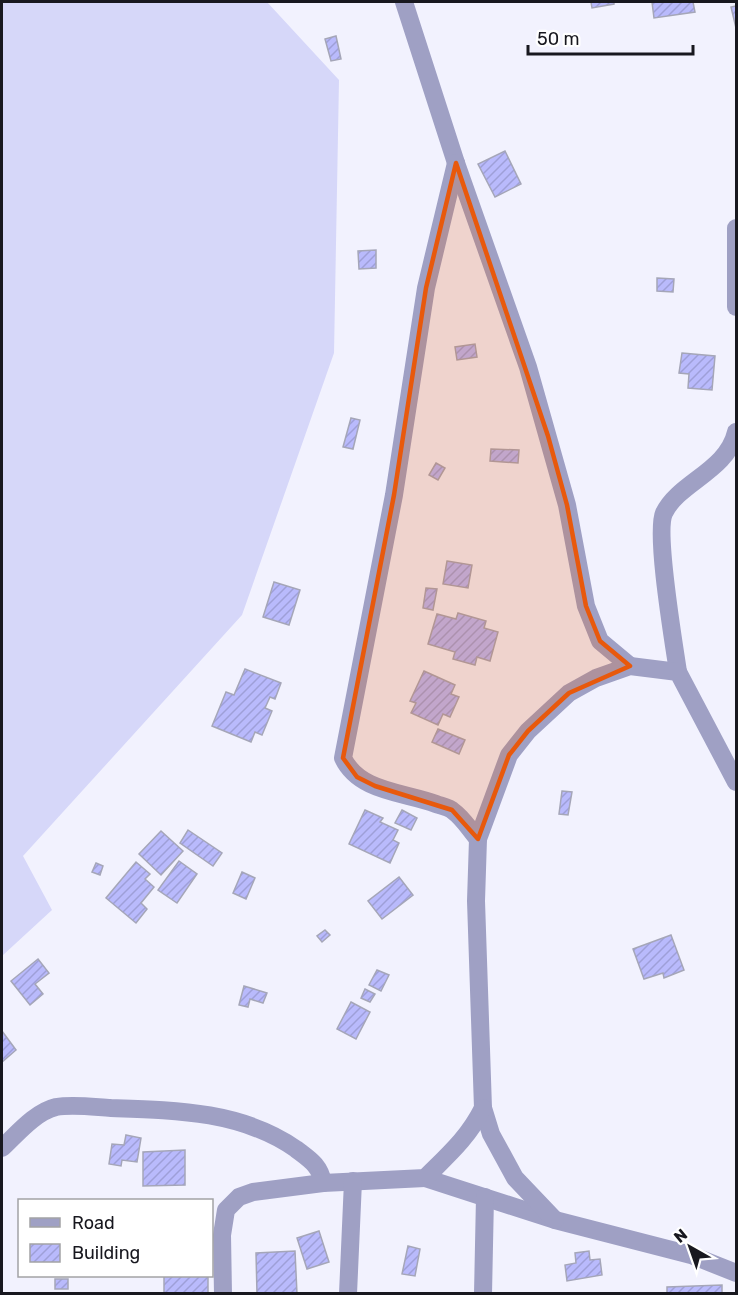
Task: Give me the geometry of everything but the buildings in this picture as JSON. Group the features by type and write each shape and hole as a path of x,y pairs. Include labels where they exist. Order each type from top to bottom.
{"street":[{"path":"404,2 456,164 528,367 567,505 586,606 600,641 630,666"},
{"path":"456,164 426,288 394,495 343,758 348,769 357,777 375,786 452,810 478,839"},
{"path":"736,228 736,307"},
{"path":"736,432 734,443 719,462 674,500 664,514 662,532 665,575 678,672 736,782"},
{"path":"555,1220 515,1178 491,1134 483,1108 476,901 478,839 510,755 528,731 569,693 596,678 630,666 678,672"},
{"path":"2,1148 38,1115 57,1107 142,1109 210,1115 230,1119 280,1138 314,1162 322,1173 323,1183"},
{"path":"425,1178 462,1142 473,1128 483,1108"},
{"path":"223,1293 222,1235 226,1210 239,1197 253,1192 323,1183 425,1178 555,1220 691,1255 736,1274"},
{"path":"348,1293 353,1181"},
{"path":"483,1293 485,1197"}],"highlighted area":[{"path":"456,163 548,436 567,505 586,606 600,641 630,666 569,693 528,731 509,755 478,839 452,810 375,786 357,777 343,758 394,495 426,288"}],"shaded area":[{"path":"2,2 267,2 339,80 334,353 242,615 23,856 52,910 2,956"}]}
